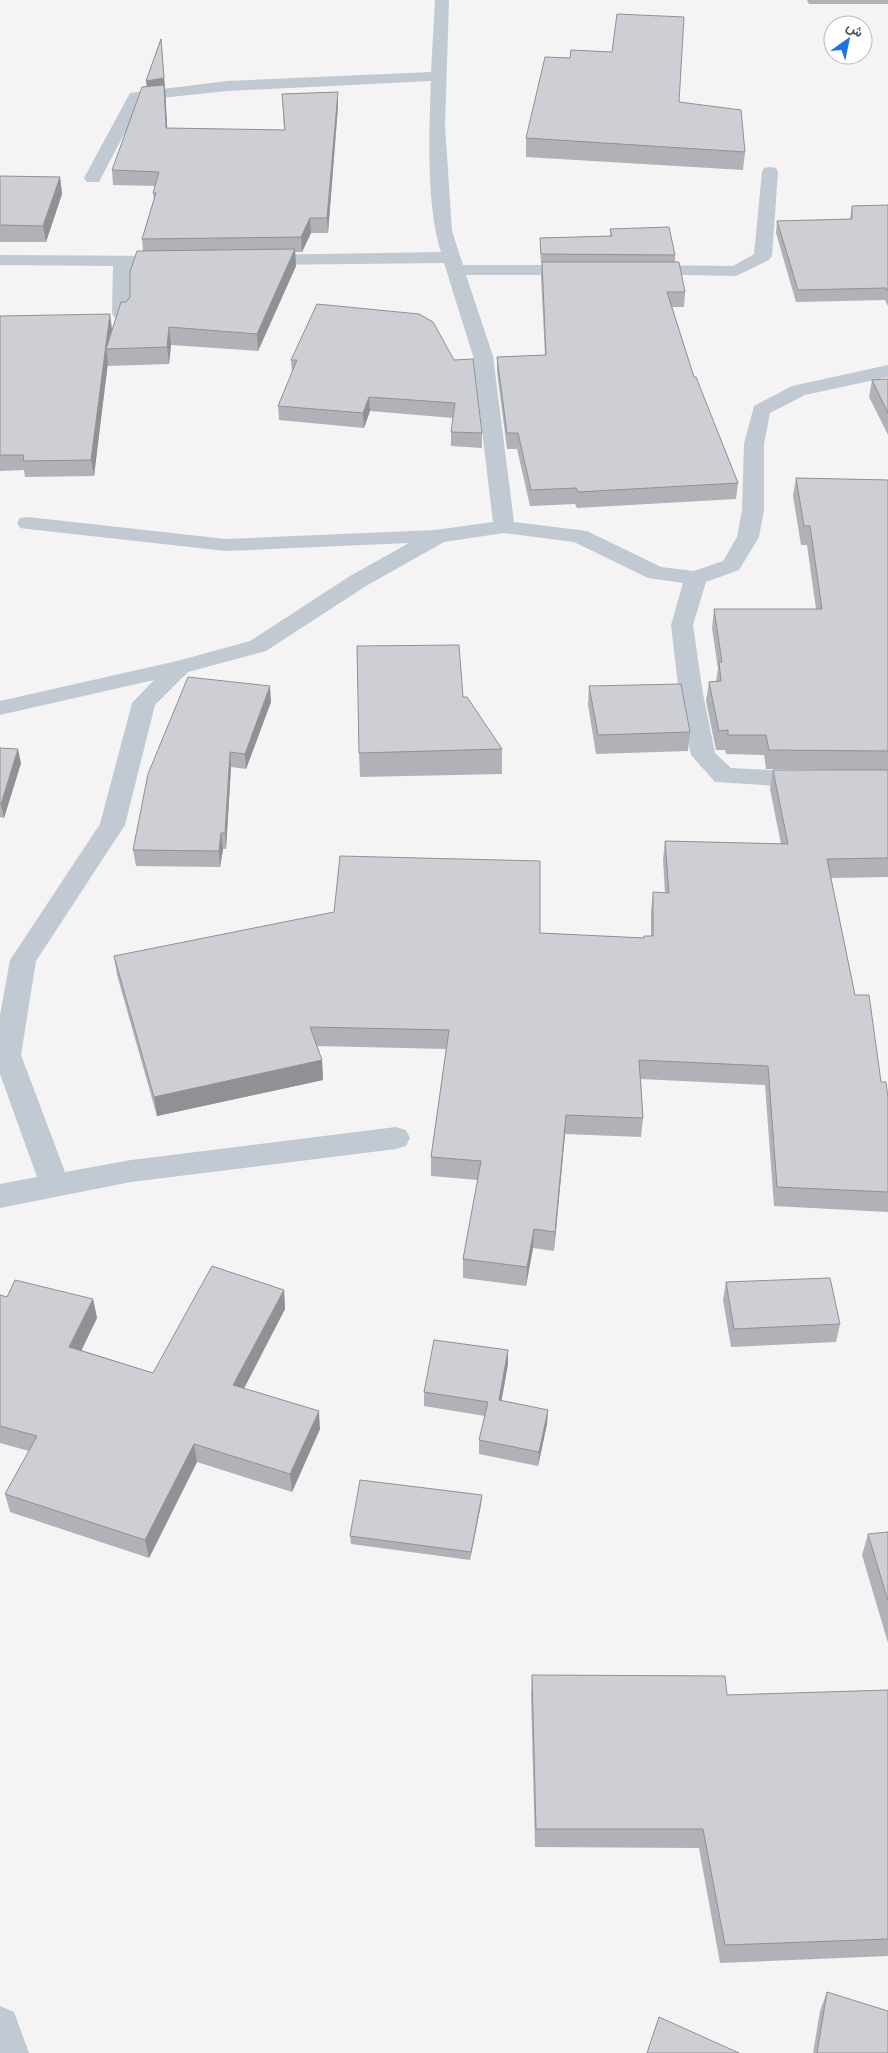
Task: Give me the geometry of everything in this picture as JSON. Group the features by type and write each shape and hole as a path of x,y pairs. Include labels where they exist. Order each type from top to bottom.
{"street":[{"path":"442,0 437,126 443,231 483,356 504,527"},
{"path":"92,178 136,96 227,86 439,76"},
{"path":"630,270 736,270 763,256 770,172"},
{"path":"0,260 192,260"},
{"path":"241,260 453,263 601,270"},
{"path":"121,313 122,261"},
{"path":"28,523 226,545 438,536 504,527 579,536 656,573 696,578 731,565 748,537 753,510 754,444 761,410 799,390 888,371"},
{"path":"0,708 180,667 258,646 358,581 438,536"},
{"path":"696,578 682,625 691,694 703,755 724,776 778,780 828,780"},
{"path":"56,1185 7,1055 23,960 112,825 144,703 180,667"},
{"path":"0,1196 131,1170 396,1138"},
{"path":"0,2026 9,2053"}],"building":[{"path":"617,14 684,17 679,102 741,110 745,152 526,138 545,57 570,58 571,50 612,52"},
{"path":"161,39 164,78 146,81"},
{"path":"164,85 166,128 285,130 282,94 338,92 327,218 310,218 301,237 142,239 156,193 153,193 159,172 112,170 142,87"},
{"path":"0,176 60,177 43,226 0,225"},
{"path":"888,205 888,291 886,288 798,290 777,221 852,219 852,206"},
{"path":"669,227 675,255 541,254 540,238 612,236 610,229"},
{"path":"295,249 257,334 169,327 167,347 106,349 121,302 126,302 130,297 130,272 137,251"},
{"path":"542,262 679,262 685,292 667,292 694,377 696,377 738,483 578,492 576,488 531,490 518,433 507,433 497,357 546,355"},
{"path":"317,304 419,314 433,322 454,360 473,359 482,433 451,432 455,403 369,397 363,413 278,406 297,360 291,360"},
{"path":"110,314 91,460 23,461 24,455 0,455 0,316"},
{"path":"888,379 888,413 872,380"},
{"path":"796,478 888,480 888,751 769,750 766,735 728,735 728,730 719,731 709,682 721,681 719,662 722,662 714,609 822,609 810,526 804,526"},
{"path":"459,645 463,697 467,697 502,749 359,753 357,646"},
{"path":"188,677 270,686 245,754 230,752 225,833 221,833 219,851 133,850 148,774"},
{"path":"681,684 690,732 598,735 589,686"},
{"path":"0,748 18,749 1,804 0,804"},
{"path":"773,770 888,770 888,858 827,859 855,995 869,995 881,1082 886,1082 888,1098 888,1192 777,1187 768,1066 639,1060 643,1118 566,1115 555,1232 534,1229 527,1267 463,1259 481,1161 431,1157 449,1030 310,1027 322,1060 154,1097 114,956 334,912 340,856 540,861 540,933 644,938 644,936 653,936 653,892 669,893 665,841 788,844"},
{"path":"212,1266 284,1290 233,1385 319,1411 290,1474 194,1444 145,1540 5,1494 37,1436 0,1426 0,1295 7,1297 15,1280 93,1299 69,1347 153,1373"},
{"path":"830,1278 840,1324 734,1329 726,1282"},
{"path":"434,1340 508,1350 499,1400 548,1410 539,1452 479,1440 488,1402 424,1392"},
{"path":"360,1480 482,1495 471,1552 350,1536"},
{"path":"888,1532 888,1601 868,1534"},
{"path":"532,1675 725,1676 727,1695 888,1690 888,1939 725,1945 703,1829 536,1829"},
{"path":"827,1992 888,2011 888,2053 817,2053"},
{"path":"659,2017 739,2053 647,2053"}]}
